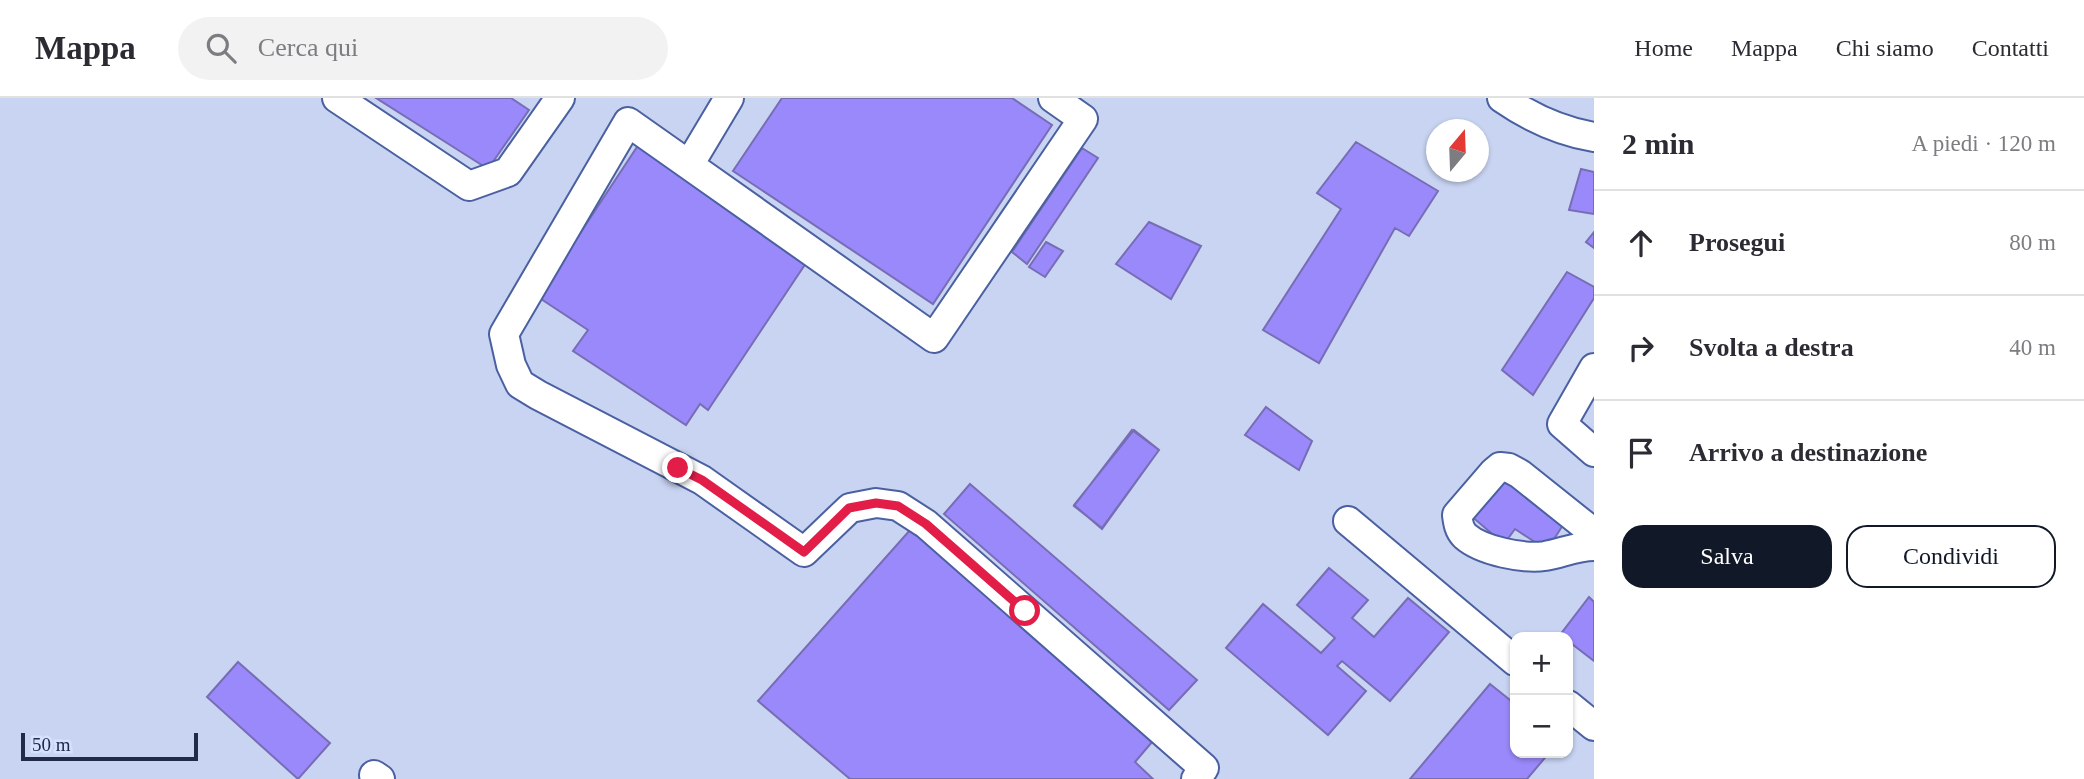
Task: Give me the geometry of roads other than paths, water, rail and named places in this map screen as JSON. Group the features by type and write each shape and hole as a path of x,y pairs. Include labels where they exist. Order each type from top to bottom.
{"street":[{"path":"337,98 469,186 508,172 560,98"},
{"path":"689,165 729,98"},
{"path":"1053,98 1083,119 934,338 628,122 504,334 511,365 520,384 702,480 804,552 849,508 876,503 898,506 926,524 1204,768 1196,779"},
{"path":"1502,98 1545,124 1594,137"},
{"path":"1594,368 1562,424 1594,452"},
{"path":"1594,533 1509,468 1500,467 1494,472 1457,515 1459,526 1465,535 1497,551 1518,556 1544,556 1582,546 1594,546"},
{"path":"1348,521 1510,657"},
{"path":"1573,709 1594,726"}]}
